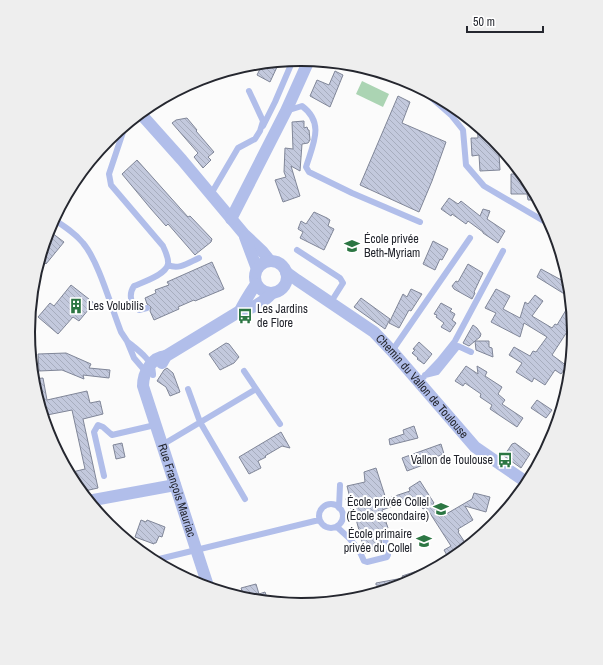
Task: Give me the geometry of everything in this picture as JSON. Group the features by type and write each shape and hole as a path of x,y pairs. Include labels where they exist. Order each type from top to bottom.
{"street":[{"path":"231,219 286,112 306,66"},
{"path":"144,117 244,234 270,261 280,264 286,272 287,281 276,292"},
{"path":"244,234 257,269 255,279 256,284 262,291 314,291"},
{"path":"257,269 264,263 270,261"},
{"name":"Chemin du Vallon de Toulouse","path":"286,272 374,332 422,379 466,438 475,447 523,480"},
{"name":"Rue François Mauriac","path":"240,311 256,284"},
{"name":"Rue François Mauriac","path":"207,582 155,425 146,392 150,371 166,356 240,311 252,307 276,292"},
{"path":"94,500 175,484"}],"lane":[{"path":"211,194 238,148 255,139 275,102 290,67"},
{"path":"249,91 262,121 260,130"},
{"path":"439,104 451,115 463,130 466,166 484,186 544,221"},
{"path":"286,112 302,106 309,111 314,120 317,131 306,167 309,172 352,193 420,222"},
{"path":"122,136 109,174 111,185 163,246 167,258 168,265 164,271 134,286 132,290 130,297 134,307 139,310 147,308"},
{"path":"59,223 66,227 83,243 95,264 121,332 127,341 140,352 150,371"},
{"path":"392,351 470,238"},
{"path":"297,250 340,278 343,283 331,302"},
{"path":"422,379 455,341 503,251"},
{"path":"168,265 174,268 199,258"},
{"path":"422,379 437,372 458,346 472,352"},
{"path":"244,371 280,424"},
{"path":"188,389 200,422 245,499"},
{"path":"162,445 256,390"},
{"path":"104,476 94,432 98,426 103,427 112,435 155,425"},
{"path":"339,508 331,505 324,507 319,515 322,524 326,528 337,527 343,516 339,508 340,485"},
{"path":"161,559 320,520"},
{"path":"337,527 349,538 359,550 364,561 367,562 387,557 388,555 384,533"}],"green space":[{"path":"362,81 389,94 383,107 356,94"}],"building":[{"path":"277,67 270,82 257,75 260,69"},
{"path":"335,71 343,75 330,107 310,96 317,80 329,85"},
{"path":"398,96 410,102 402,123 446,142 419,212 360,185"},
{"path":"187,118 214,152 208,157 211,160 203,168 194,157 198,153 172,123 176,120"},
{"path":"304,121 304,128 307,127 309,130 310,140 308,143 302,144 300,171 291,166 300,196 283,202 275,180 286,177 284,172 285,148 293,149 292,122"},
{"path":"478,133 499,154 500,170 480,171 479,155 472,156 471,138 478,138"},
{"path":"137,160 188,217 190,216 212,239 211,242 195,255 168,224 166,226 122,174"},
{"path":"511,174 516,174 533,200 528,200 527,194 511,194"},
{"path":"449,198 458,204 461,201 480,216 483,209 490,211 487,219 505,231 498,243 468,221 466,224 452,214 451,216 441,209"},
{"path":"314,212 330,220 328,226 334,229 324,250 300,238 303,232 298,229 301,221 306,224"},
{"path":"54,234 64,242 46,264 44,262"},
{"path":"433,241 448,249 442,260 440,259 435,270 423,264"},
{"path":"212,262 224,289 178,307 179,309 154,320 150,311 151,307 147,304 145,298 156,293 155,290 169,285 167,282"},
{"path":"468,264 483,273 472,299 454,289 452,286 456,281 458,282"},
{"path":"541,269 563,281 565,295 537,277"},
{"name":"Les Volubilis","path":"71,285 94,303 79,321 73,317 58,334 38,317 50,303 54,306"},
{"path":"411,289 422,294 411,311 409,310 399,328 389,323 403,294 407,297"},
{"path":"496,289 510,296 503,309 520,318 525,302 528,304 535,295 543,301 532,316 552,328 555,324 557,325 567,311 568,330 552,355 566,365 561,374 555,370 545,385 534,378 532,382 516,372 522,363 509,355 514,347 530,356 533,351 536,352 547,337 524,323 520,337 491,322 496,313 485,308"},
{"path":"361,298 390,319 385,329 354,307"},
{"path":"441,303 452,309 450,311 455,314 452,320 456,323 450,332 441,327 444,323 436,317 437,315 434,314"},
{"path":"473,325 481,334 480,337 469,346 463,343"},
{"path":"475,341 489,341 489,347 492,348 493,357 476,350"},
{"path":"419,342 432,354 424,364 412,353 415,350 413,349"},
{"path":"226,343 229,344 239,357 234,363 220,370 209,354"},
{"path":"66,353 91,364 89,368 110,370 109,378 83,375 84,379 62,370 39,371 38,354"},
{"path":"466,366 478,374 477,366 487,372 485,376 502,387 498,394 505,400 502,404 523,418 517,427 490,409 492,405 480,397 481,394 465,383 463,386 455,381"},
{"path":"167,368 173,373 180,392 170,396 166,387 157,381"},
{"path":"39,378 43,378 47,400 87,391 90,403 100,401 103,414 83,419 98,488 87,490 74,472 85,469 72,410 48,415"},
{"path":"537,400 552,410 546,418 531,408"},
{"path":"414,426 418,438 390,445 389,439 404,434 403,430"},
{"path":"281,432 290,448 282,446 265,456 266,457 258,461 261,468 249,474 239,457"},
{"path":"122,443 125,457 116,459 113,445"},
{"path":"515,443 530,454 521,468 504,456 512,444"},
{"path":"441,444 444,454 422,462 423,465 407,471 402,458"},
{"path":"376,468 386,499 410,491 409,488 420,481 441,517 472,499 474,493 490,497 486,512 465,506 473,520 458,529 458,532 465,543 447,556 444,550 451,546 426,507 423,509 416,498 382,510 388,528 380,530 382,548 365,553 356,519 354,519 350,504 346,499 349,494 347,486 365,482 364,472"},
{"path":"141,520 146,522 147,520 165,527 162,537 159,536 156,543 154,544 135,537"},
{"path":"426,568 387,585 376,585 376,583 403,578 402,576"},
{"path":"256,584 259,594 265,592 267,597 240,592 242,591 241,588"}],"place":[{"name":"École privée Beth-Myriam","path":"352,246"},
{"name":"Les Volubilis","path":"76,306"},
{"name":"Les Jardins de Flore","path":"245,316"},
{"name":"Vallon de Toulouse","path":"505,460"},
{"name":"École privée Collel (École secondaire)","path":"441,509"},
{"name":"École primaire privée du Collel","path":"424,541"}]}
